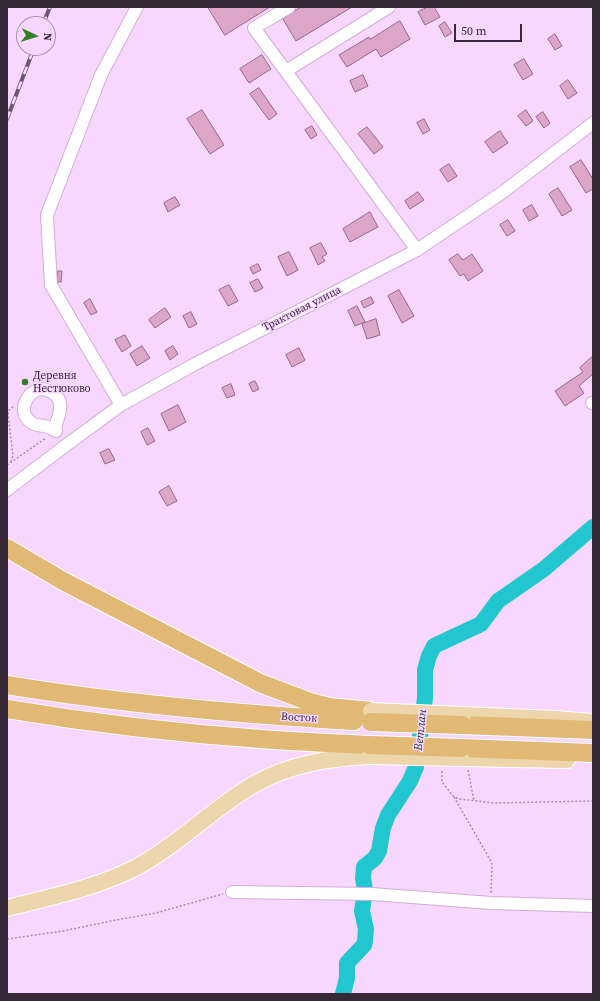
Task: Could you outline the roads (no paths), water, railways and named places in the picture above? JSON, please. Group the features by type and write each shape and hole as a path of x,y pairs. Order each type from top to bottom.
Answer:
{"highway":[{"path":"7,548 63,581 260,683 293,696 371,717"},
{"name":"Восток","path":"7,685 88,698 264,716 462,720 593,730"},
{"path":"7,709 182,732 463,758 593,753"}],"main road":[{"path":"462,720 555,719 593,722"},
{"path":"7,908 88,888 125,873 166,848 240,793 269,777 302,764 344,757 370,750"},
{"path":"463,758 593,760"}],"street":[{"path":"121,405 51,285 47,215 101,75 137,7"},
{"path":"289,7 254,28 417,250"},
{"path":"286,71 389,7"},
{"name":"Трактовая улица","path":"7,490 121,405 195,364 417,250 503,192 593,123"},
{"path":"56,431 45,426 38,426 28,419 24,407 29,395 34,391 45,389 55,394 60,405 55,426 56,431 65,446"},
{"path":"232,892 372,894 491,903 593,906"}],"waterway":[{"name":"Ветлан","path":"343,994 347,978 347,963 364,945 365,941 366,929 362,911 365,890 363,878 364,867 375,858 379,851 383,828 388,815 410,781 416,767 425,698 425,670 434,646 481,624 498,601 544,569 593,527"}],"railway":[{"path":"46,16 50,7"},
{"path":"7,119 31,56"}],"place":[{"name":"Деревня Нестюково","path":"25,382"}]}
